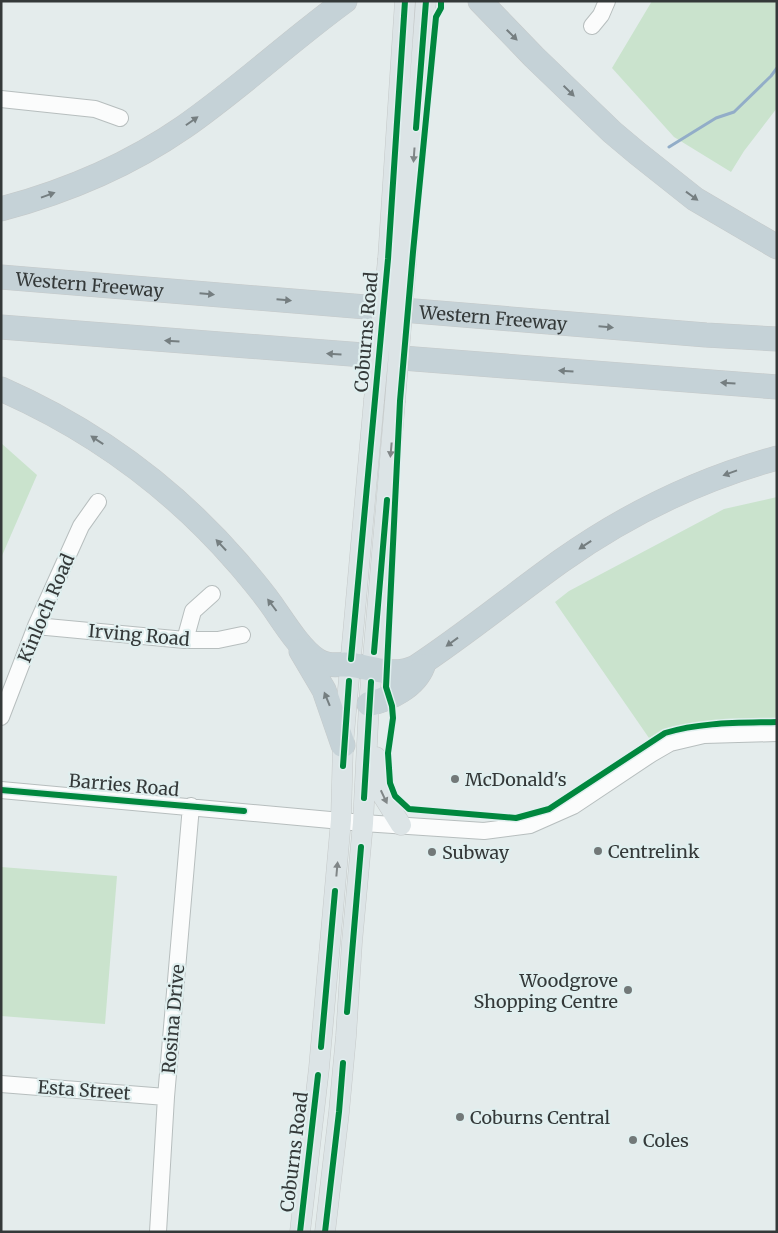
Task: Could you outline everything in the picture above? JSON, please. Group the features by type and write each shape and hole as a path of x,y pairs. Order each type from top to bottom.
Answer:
{"highway":[{"path":"1,210 72,186 124,162 166,138 205,112 262,69 328,9 345,1"},
{"path":"468,1 485,7 585,106 637,153 695,199 777,248"},
{"name":"Western Freeway","path":"1,277 777,339"},
{"path":"1,328 777,387"},
{"path":"1,389 52,413 94,438 129,462 190,512 238,563 289,630 324,690 343,745"},
{"path":"289,630 317,660 332,666 362,667 383,672 402,672 425,662 561,561 620,523 691,488 777,458"},
{"path":"369,704 380,701 406,687 419,676 425,662"}],"main road":[{"name":"Coburns Road","path":"300,1232 322,1036 341,820 343,745 362,667 395,402 397,261 405,1"},
{"name":"Coburns Road","path":"325,1232 339,1112 363,823 369,704 362,667 374,400 397,261 426,1"},
{"path":"367,735 376,752 379,785 383,796 401,825"},
{"path":"322,1036 345,1041"}],"street":[{"path":"592,26 600,15 606,1"},
{"path":"1,99 95,109 120,118"},
{"name":"Kinloch Road","path":"1,717 36,626 82,526 98,502"},
{"path":"185,640 194,611 212,594"},
{"name":"Irving Road","path":"36,626 185,640 218,640 242,635"},
{"name":"Barries Road","path":"1,790 363,823 484,831 530,825 572,806 670,743 704,735 777,733"},
{"name":"Rosina Drive","path":"158,1232 166,1097 191,806"},
{"name":"Esta Street","path":"1,1084 166,1097"}],"green space":[{"path":"652,1 777,1 777,108 744,151 731,172 674,137 612,68"},
{"path":"1,443 37,475 1,558"},
{"path":"777,497 777,721 694,724 677,727 649,738 555,602 569,591 724,509"},
{"path":"1,867 117,876 105,1024 1,1016"}],"waterway":[{"path":"669,147 716,118 734,112 777,68"}],"cycle path":[{"path":"351,659 388,259 405,1"},
{"path":"416,128 426,1"},
{"path":"441,1 441,8 436,17 400,401 386,687 392,706 393,718 388,753 390,783 395,796 409,809 516,818 549,809 665,733 706,725 777,722"},
{"path":"374,652 387,500"},
{"path":"343,766 349,681"},
{"path":"364,798 371,682"},
{"path":"1,790 244,811"},
{"path":"347,1012 361,847"},
{"path":"321,1047 335,891"},
{"path":"325,1232 343,1063"},
{"path":"300,1232 318,1075"}],"place":[{"name":"McDonald's","path":"455,779"},
{"name":"Centrelink","path":"598,851"},
{"name":"Subway","path":"432,852"},
{"name":"Woodgrove Shopping Centre","path":"628,990"},
{"name":"Coburns Central","path":"460,1117"},
{"name":"Coles","path":"633,1140"}]}
